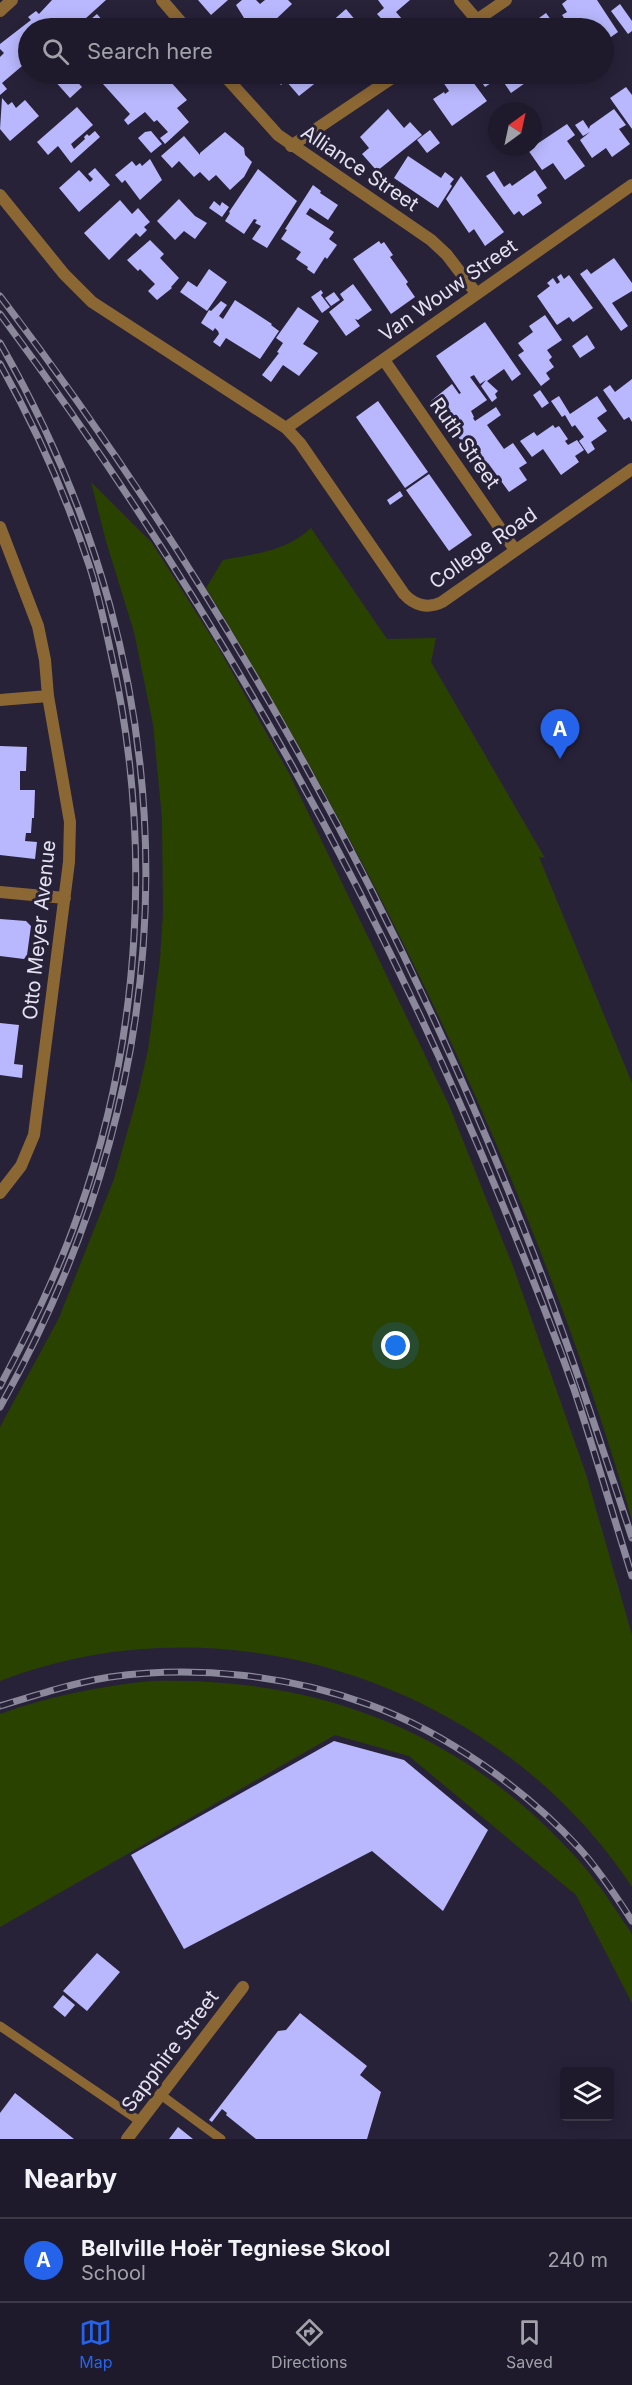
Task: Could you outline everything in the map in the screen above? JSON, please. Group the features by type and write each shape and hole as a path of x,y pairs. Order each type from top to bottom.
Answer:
{"street":[{"path":"0,11 12,0"},
{"path":"162,0 177,18"},
{"path":"460,0 475,18"},
{"path":"480,18 506,0"},
{"name":"Alliance Street","path":"232,84 264,122 291,146 431,240 451,260 476,293"},
{"path":"291,146 383,84"},
{"name":"Van Wouw Street","path":"286,428 632,185"},
{"path":"0,195 64,274 92,302 286,428"},
{"name":"Ruth Street","path":"384,360 515,549"},
{"name":"College Road","path":"286,428 300,443 404,594 414,603 427,606 442,602 632,469"},
{"name":"Otto Meyer Avenue","path":"0,527 38,626 70,822 65,898 34,1135 21,1166 0,1193"},
{"path":"0,700 48,696"},
{"path":"0,892 65,898"},
{"name":"Sapphire Street","path":"127,2139 243,1987"}],"lane":[{"path":"0,2026 141,2122"},
{"path":"161,2096 220,2139"}],"green space":[{"path":"91,482 152,543 218,647 290,775 449,1105 514,1269 586,1474 632,1635 632,1887 576,1816 509,1757 433,1709 351,1675 265,1654 176,1648 87,1656 0,1681 0,1427 59,1318 114,1179 148,1050 160,960 163,913 162,818 153,724 134,632 106,541"},
{"path":"311,528 387,639 436,638 431,662 545,858 539,857 632,1083 632,1520 593,1397 550,1276 502,1157 450,1040 394,924 334,810 206,588 223,560 281,547 302,536"},
{"path":"152,1681 212,1682 271,1689 327,1701 380,1719 432,1743 481,1773 527,1809 570,1851 584,1866 630,1930 632,1935 632,2003 576,1895 409,1756 335,1735 0,1927 0,1714 75,1693"}],"building":[{"path":"52,0 106,0 86,18 28,17 36,11 39,14"},
{"path":"198,0 228,0 211,15"},
{"path":"242,0 256,0 260,4 265,0 288,0 292,4 277,18 244,18 236,5"},
{"path":"378,0 410,0 396,12 401,18 381,18 377,14 384,8"},
{"path":"567,0 597,0 609,18 564,18 562,15 567,12 562,4"},
{"path":"620,4 632,21 632,31 628,34 611,11"},
{"path":"346,9 354,18 336,18"},
{"path":"546,13 550,18 539,18"},
{"path":"18,30 18,69 2,83 7,89 0,95 0,57 4,53 0,49 0,44"},
{"path":"57,84 79,84 82,87 70,98"},
{"path":"103,84 173,84 187,100 177,108 189,122 165,144 160,138 168,132 157,120 154,122 145,112 128,125 124,120 130,114"},
{"path":"289,84 314,84 299,96"},
{"path":"444,84 474,84 487,101 452,126 433,99 449,91"},
{"path":"505,84 524,84 511,93"},
{"path":"626,87 632,95 632,129 610,98"},
{"path":"2,98 8,105 12,102 16,108 25,100 39,116 10,141 0,129"},
{"path":"77,107 93,125 71,144 74,149 87,134 89,136 95,131 100,137 71,163 58,146 48,155 37,142"},
{"path":"388,109 404,128 410,122 422,135 377,171 362,154 369,148 360,137"},
{"path":"614,109 626,125 619,129 630,144 612,157 606,148 592,158 580,140 590,132 583,136 575,125 583,120 589,129"},
{"path":"567,124 575,135 567,141 585,166 565,180 553,163 542,170 532,156 542,156 542,141"},
{"path":"430,130 440,143 427,153 417,140"},
{"path":"151,131 162,144 151,153 138,138 145,132"},
{"path":"225,132 244,148 245,155 252,162 244,177 230,190 216,175 209,181 200,172 194,177 179,161 172,168 161,156 184,136 200,155"},
{"path":"408,156 441,178 445,172 454,179 438,208 394,178"},
{"path":"150,159 162,180 140,200 125,180 122,183 115,175 132,161 136,166 140,163 142,166"},
{"path":"95,168 110,185 79,212 59,188 79,170 90,182 93,179 88,174"},
{"path":"258,169 297,201 267,248 252,239 261,226 255,223 257,220 254,219 244,234 225,221"},
{"path":"535,170 547,188 537,195 542,203 523,216 519,211 514,215 486,176 494,171 504,187 510,183 512,186"},
{"path":"461,176 504,232 485,246 474,229 469,233 446,199"},
{"path":"313,185 321,191 320,193 338,205 328,220 310,208 306,214 334,232 329,239 337,245 327,259 325,257 314,274 296,259 301,252 281,239"},
{"path":"179,199 195,216 207,223 195,239 184,231 175,240 157,221"},
{"path":"120,200 132,214 138,208 150,222 144,227 147,230 140,237 136,233 109,260 84,233"},
{"path":"214,201 220,206 222,202 229,207 222,217 209,208"},
{"path":"150,240 164,254 160,258 179,278 172,288 157,300 148,291 155,284 127,260"},
{"path":"379,241 381,244 384,242 393,255 390,257 408,282 406,284 415,297 391,314 353,259"},
{"path":"614,258 632,283 632,291 612,303 628,326 621,331 580,274 587,269 591,274"},
{"path":"209,269 227,282 207,311 180,292 188,281 197,287"},
{"path":"561,274 564,279 569,275 593,308 573,322 569,317 557,325 537,296 550,286 547,283 553,278 557,284 560,282 557,277"},
{"path":"353,284 372,310 358,320 355,319 360,326 346,336 329,312 344,300 340,294"},
{"path":"321,290 323,293 321,295 330,307 322,313 311,297"},
{"path":"334,292 340,300 331,306 325,298"},
{"path":"235,300 279,331 260,359 226,338 220,347 213,342 219,334 218,331 215,328 213,331 201,323 209,310 211,311 221,301 227,305 219,316 223,319"},
{"path":"298,307 319,321 303,344 318,353 299,376 283,365 271,382 262,375 279,353 277,352 283,343 276,338"},
{"path":"545,315 562,340 547,350 552,357 549,360 554,367 546,373 550,379 541,386 518,355 524,351 518,343 533,332 529,326"},
{"path":"485,322 521,374 512,381 504,369 487,381 498,391 495,394 497,398 492,402 481,386 486,380 480,384 474,375 470,377 487,400 471,411 473,418 475,421 496,407 501,415 487,425 504,449 513,443 527,463 519,468 527,480 509,492 488,463 479,469 472,458 481,452 471,436 462,442 453,430 460,426 445,404 437,409 431,401 452,384 459,394 461,393 436,356"},
{"path":"587,335 595,348 580,358 572,346"},
{"path":"632,379 632,422 629,417 624,420 603,390 610,385 615,392"},
{"path":"540,390 549,403 542,408 533,395"},
{"path":"559,396 570,414 597,396 607,411 597,418 607,431 591,442 595,449 588,454 579,441 584,437 575,425 572,427 565,415 562,417 551,401"},
{"path":"378,401 428,472 405,488 356,417"},
{"path":"553,425 555,428 559,426 568,439 565,441 568,445 577,440 584,450 575,456 579,462 561,475 543,449 532,457 520,441 534,432 537,436"},
{"path":"429,474 472,535 449,551 406,490"},
{"path":"400,491 403,496 390,505 387,500"},
{"path":"0,746 27,747 26,771 20,771 20,790 35,790 34,818 32,818 31,833 26,833 25,841 37,842 35,859 0,855"},
{"path":"0,919 26,921 31,926 27,955 24,959 0,956"},
{"path":"0,1023 19,1025 14,1064 23,1065 22,1078 0,1075"},
{"path":"334,1741 404,1760 488,1830 443,1911 372,1851 184,1949 131,1855"},
{"path":"97,1953 120,1972 87,2011 63,1991"},
{"path":"63,1995 75,2005 65,2017 53,2007"},
{"path":"300,2013 367,2066 360,2075 381,2092 367,2139 256,2139 226,2115 227,2113 222,2109 212,2122 209,2120 278,2031 286,2030"},
{"path":"15,2093 74,2139 0,2139 0,2113"},
{"path":"178,2127 193,2139 169,2139"}],"railway":[{"path":"0,296 79,404 155,516 227,630 295,746 359,865 474,1108 525,1232 594,1423 632,1538"},
{"path":"0,314 144,520 211,626 335,845 392,957 495,1186 547,1314 575,1392 632,1576"},
{"path":"0,343 64,473 110,605 137,740 146,875 136,1010 109,1145 63,1277 0,1407"},
{"path":"0,364 26,413 60,488 89,565 101,607 124,719 132,791 136,862 134,934 128,1006 116,1077 100,1147 78,1215 52,1281 0,1386"},
{"path":"0,1706 110,1677 175,1672 242,1675 275,1680 307,1686 370,1705 427,1730 509,1784 558,1826 586,1856 632,1921"}],"place":[{"name":"Bellville Hoër Tegniese Skool","path":"560,759"}]}
